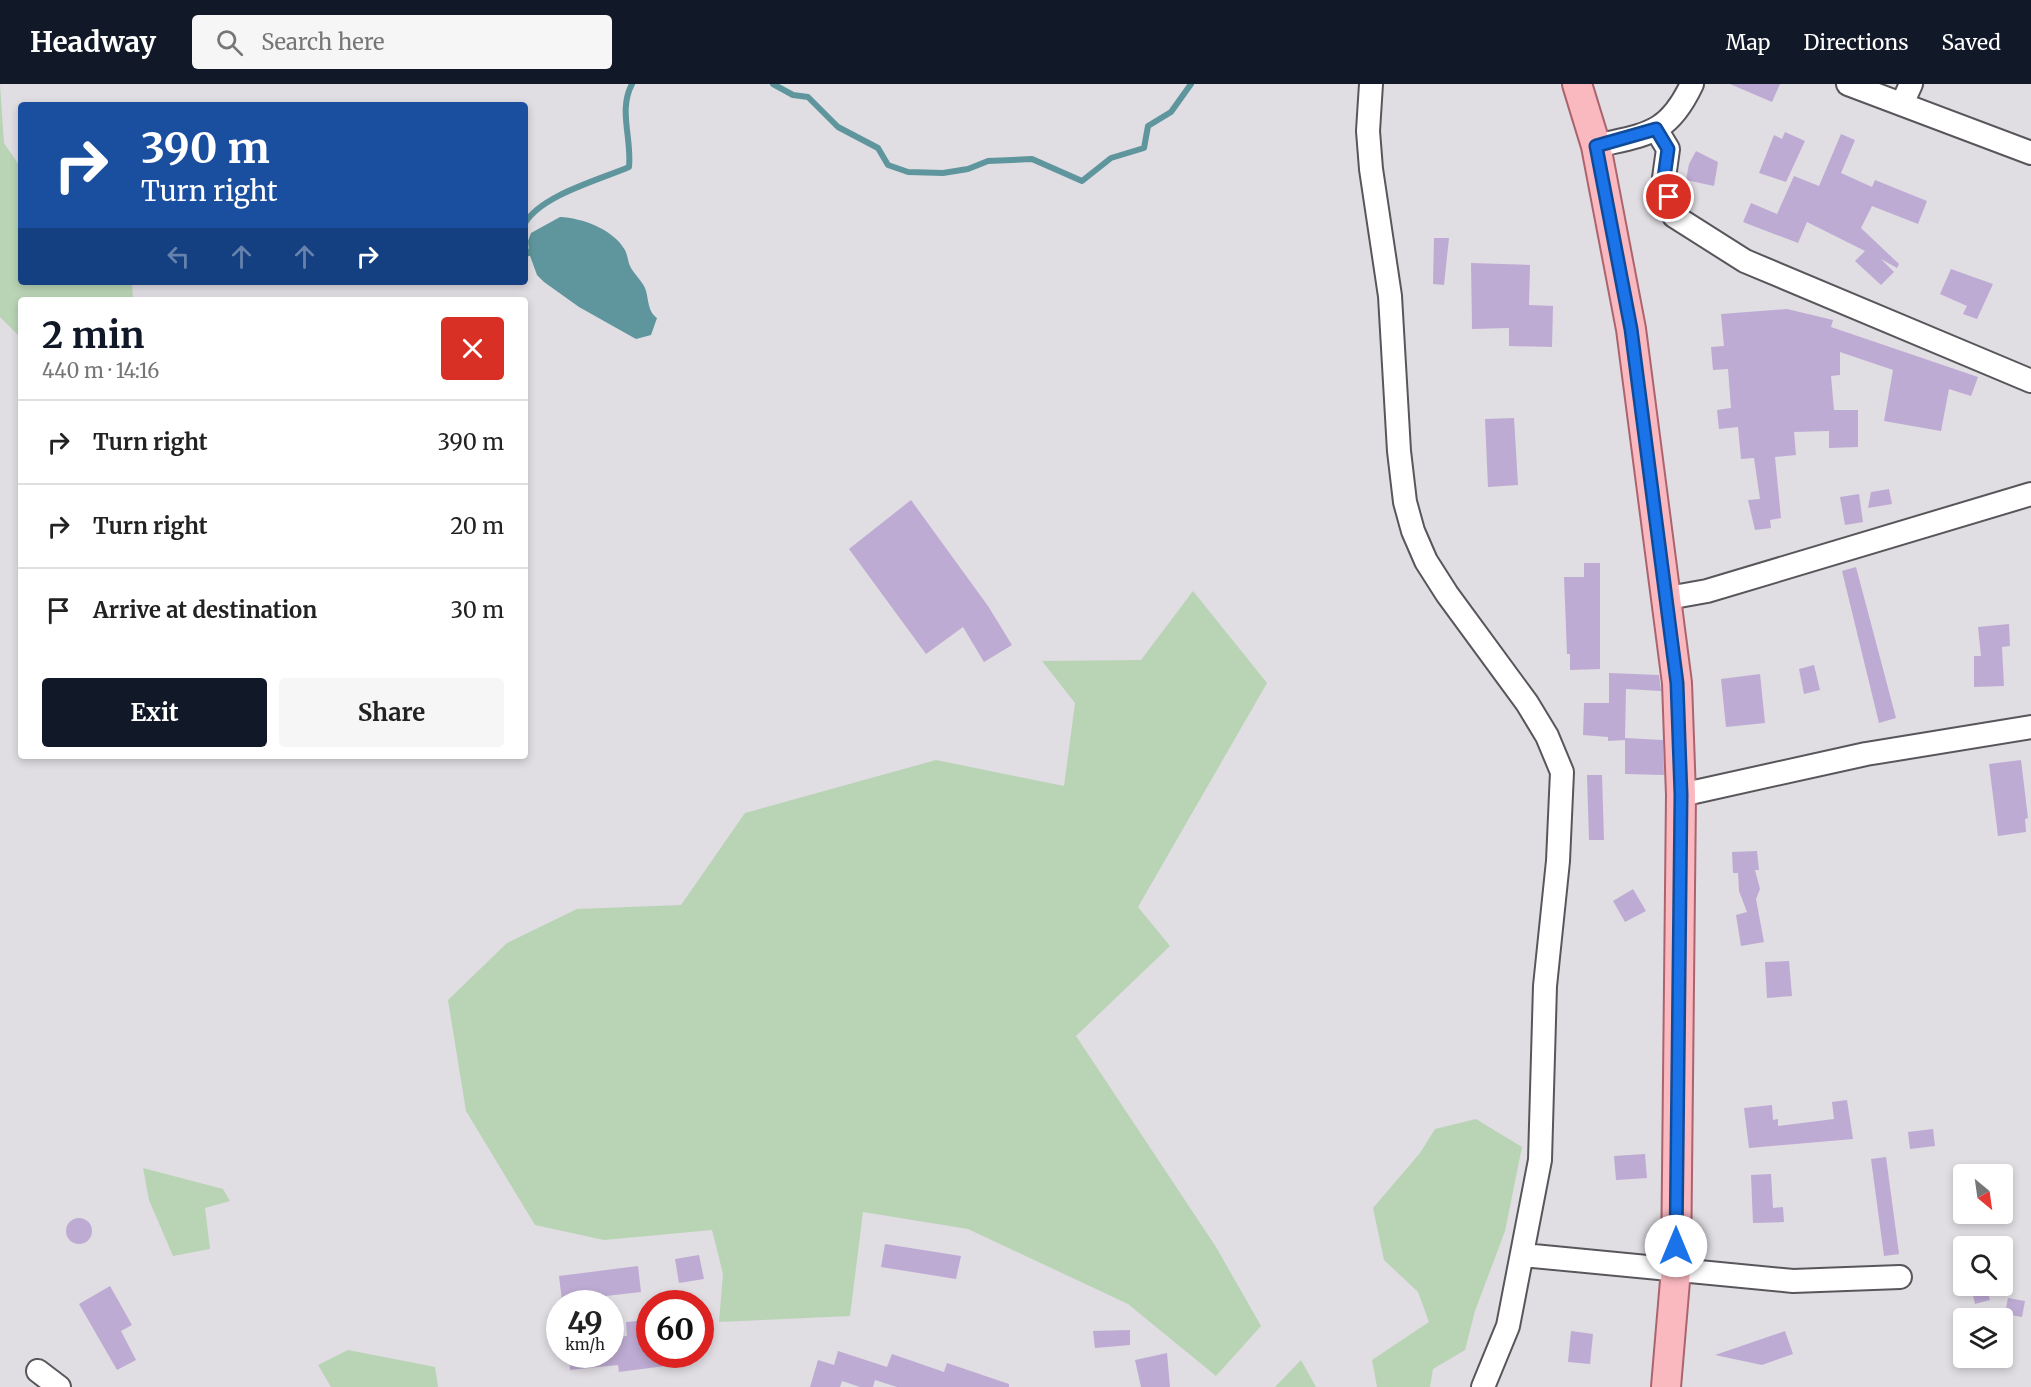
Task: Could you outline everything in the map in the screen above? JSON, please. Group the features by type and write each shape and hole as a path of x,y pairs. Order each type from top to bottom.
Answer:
{"main road":[{"path":"1577,84 1596,146 1631,329 1668,598 1677,683 1681,795 1676,1269 1666,1387"}],"street":[{"path":"1371,84 1368,131 1371,169 1390,296 1405,502 1413,531 1426,561 1447,594 1527,703 1546,736 1562,772 1558,861 1545,986 1540,1160 1508,1326 1483,1387"},
{"path":"1596,146 1656,129 1674,116 1692,84"},
{"path":"1848,84 1906,94 2031,153"},
{"path":"1656,129 1668,149 1664,178 1674,216 1745,261 2031,381"},
{"path":"1668,598 1707,591 2031,494"},
{"path":"1681,795 1866,754 2031,727"},
{"path":"1523,1255 1793,1281 1900,1277"},
{"path":"38,1371 59,1387"}],"green space":[{"path":"0,84 4,143 18,164 18,285 132,285 133,297 18,297 18,335 0,317"},
{"path":"1193,591 1267,683 1138,907 1170,946 1076,1036 1216,1247 1261,1326 1216,1376 1128,1304 968,1229 863,1212 850,1316 719,1322 723,1274 712,1230 604,1240 535,1225 466,1111 448,1000 507,943 577,909 681,905 745,813 936,760 1064,786 1075,703 1042,661 1141,660"},
{"path":"1476,1119 1522,1147 1505,1231 1475,1311 1465,1350 1433,1369 1430,1387 1377,1387 1372,1360 1429,1322 1418,1292 1384,1260 1373,1208 1420,1153 1435,1129"},
{"path":"143,1168 223,1189 230,1201 205,1208 210,1249 173,1256 149,1200"},
{"path":"348,1350 435,1367 438,1387 331,1387 318,1365"},
{"path":"1301,1360 1316,1387 1275,1387"}],"water":[{"path":"560,217 587,222 613,236 620,243 631,268 645,288 650,308 657,318 651,335 636,339 579,307 537,275 529,253 528,241 531,233"}],"building":[{"path":"1730,84 1780,84 1772,102"},
{"path":"1785,132 1805,141 1786,182 1759,173 1774,135 1782,139"},
{"path":"1841,134 1855,140 1841,173 1872,187 1875,180 1927,201 1918,224 1872,206 1861,228 1899,264 1897,268 1881,259 1894,272 1881,285 1855,261 1865,251 1807,222 1798,243 1743,222 1751,203 1777,214 1794,176 1819,186"},
{"path":"1696,151 1718,162 1714,186 1686,180 1689,164"},
{"path":"1434,238 1449,238 1444,285 1433,284"},
{"path":"1471,263 1530,265 1529,305 1553,306 1552,347 1509,346 1509,328 1472,329"},
{"path":"1951,269 1993,284 1977,319 1963,314 1967,306 1940,294"},
{"path":"1787,309 1833,320 1831,327 1978,377 1971,396 1949,389 1941,431 1884,421 1893,370 1840,352 1840,375 1831,376 1834,410 1858,410 1858,447 1829,448 1829,431 1794,432 1796,455 1775,457 1781,518 1770,520 1771,528 1755,530 1748,500 1760,499 1754,458 1741,459 1738,427 1719,429 1717,410 1731,408 1728,369 1713,370 1711,347 1724,346 1721,314"},
{"path":"1514,418 1518,485 1488,487 1485,419"},
{"path":"1889,489 1892,504 1868,508 1871,492"},
{"path":"1859,494 1863,522 1845,525 1840,497"},
{"path":"911,500 988,606 1012,645 984,662 963,627 926,654 849,549"},
{"path":"1584,563 1600,563 1600,669 1570,670 1570,654 1567,654 1564,577 1584,577"},
{"path":"1856,567 1896,718 1879,723 1842,571"},
{"path":"2009,624 2010,646 2002,647 2004,686 1974,687 1974,656 1981,656 1978,627"},
{"path":"1814,665 1820,690 1804,694 1799,669"},
{"path":"1609,673 1659,675 1661,691 1626,689 1625,738 1663,740 1664,775 1625,774 1625,740 1608,741 1608,737 1583,735 1584,703 1609,703"},
{"path":"1760,674 1765,723 1726,727 1721,679"},
{"path":"2021,760 2028,818 2025,819 2026,832 1998,836 1989,764"},
{"path":"1587,775 1602,775 1604,840 1589,840"},
{"path":"1757,851 1759,870 1755,870 1760,889 1756,899 1764,942 1741,946 1736,915 1747,912 1739,891 1738,873 1733,873 1732,852"},
{"path":"1633,889 1646,911 1625,922 1613,901"},
{"path":"1789,961 1792,996 1767,998 1765,962"},
{"path":"1847,1100 1853,1139 1749,1148 1744,1108 1772,1105 1773,1120 1778,1119 1778,1126 1834,1119 1832,1102"},
{"path":"1933,1129 1935,1146 1910,1149 1908,1132"},
{"path":"1645,1154 1647,1178 1616,1180 1614,1156"},
{"path":"1886,1157 1899,1254 1884,1256 1871,1159"},
{"path":"1771,1174 1773,1208 1783,1207 1784,1222 1753,1223 1751,1175"},
{"path":"79,1218 88,1222 92,1231 88,1240 79,1244 70,1240 66,1231 70,1222"},
{"path":"885,1244 961,1256 956,1279 881,1267"},
{"path":"699,1255 704,1279 679,1283 675,1259"},
{"path":"638,1266 641,1290 624,1294 624,1290 561,1290 559,1276"},
{"path":"110,1286 132,1325 121,1331 136,1360 117,1370 79,1304"},
{"path":"1973,1296 1989,1296 1990,1300 1975,1304"},
{"path":"2008,1298 2025,1301 2022,1317 2013,1315 2013,1308 2006,1308"},
{"path":"636,1321 636,1368 650,1368 619,1372 618,1368 624,1368 626,1322"},
{"path":"1130,1330 1130,1345 1095,1348 1093,1331"},
{"path":"1571,1331 1593,1334 1590,1364 1568,1362"},
{"path":"1785,1331 1793,1354 1762,1365 1715,1355"},
{"path":"838,1351 887,1367 892,1354 944,1372 947,1363 1009,1384 1009,1387 897,1387 875,1380 873,1387 860,1387 842,1381 840,1387 810,1387 818,1360 834,1365"},
{"path":"1167,1353 1170,1387 1141,1387 1135,1360"}],"waterway":[{"path":"528,219 544,204 557,196 629,167 626,104 632,84"},
{"path":"773,84 793,95 808,97 838,127 878,148 888,165 908,172 943,173 968,169 988,161 1032,159 1082,181 1111,158 1144,148 1148,126 1171,112 1191,84"}],"route":[{"path":"1669,197 1664,178 1668,149 1656,129 1643,135 1596,146 1631,329 1668,598 1677,683 1681,795 1676,1246"}]}
